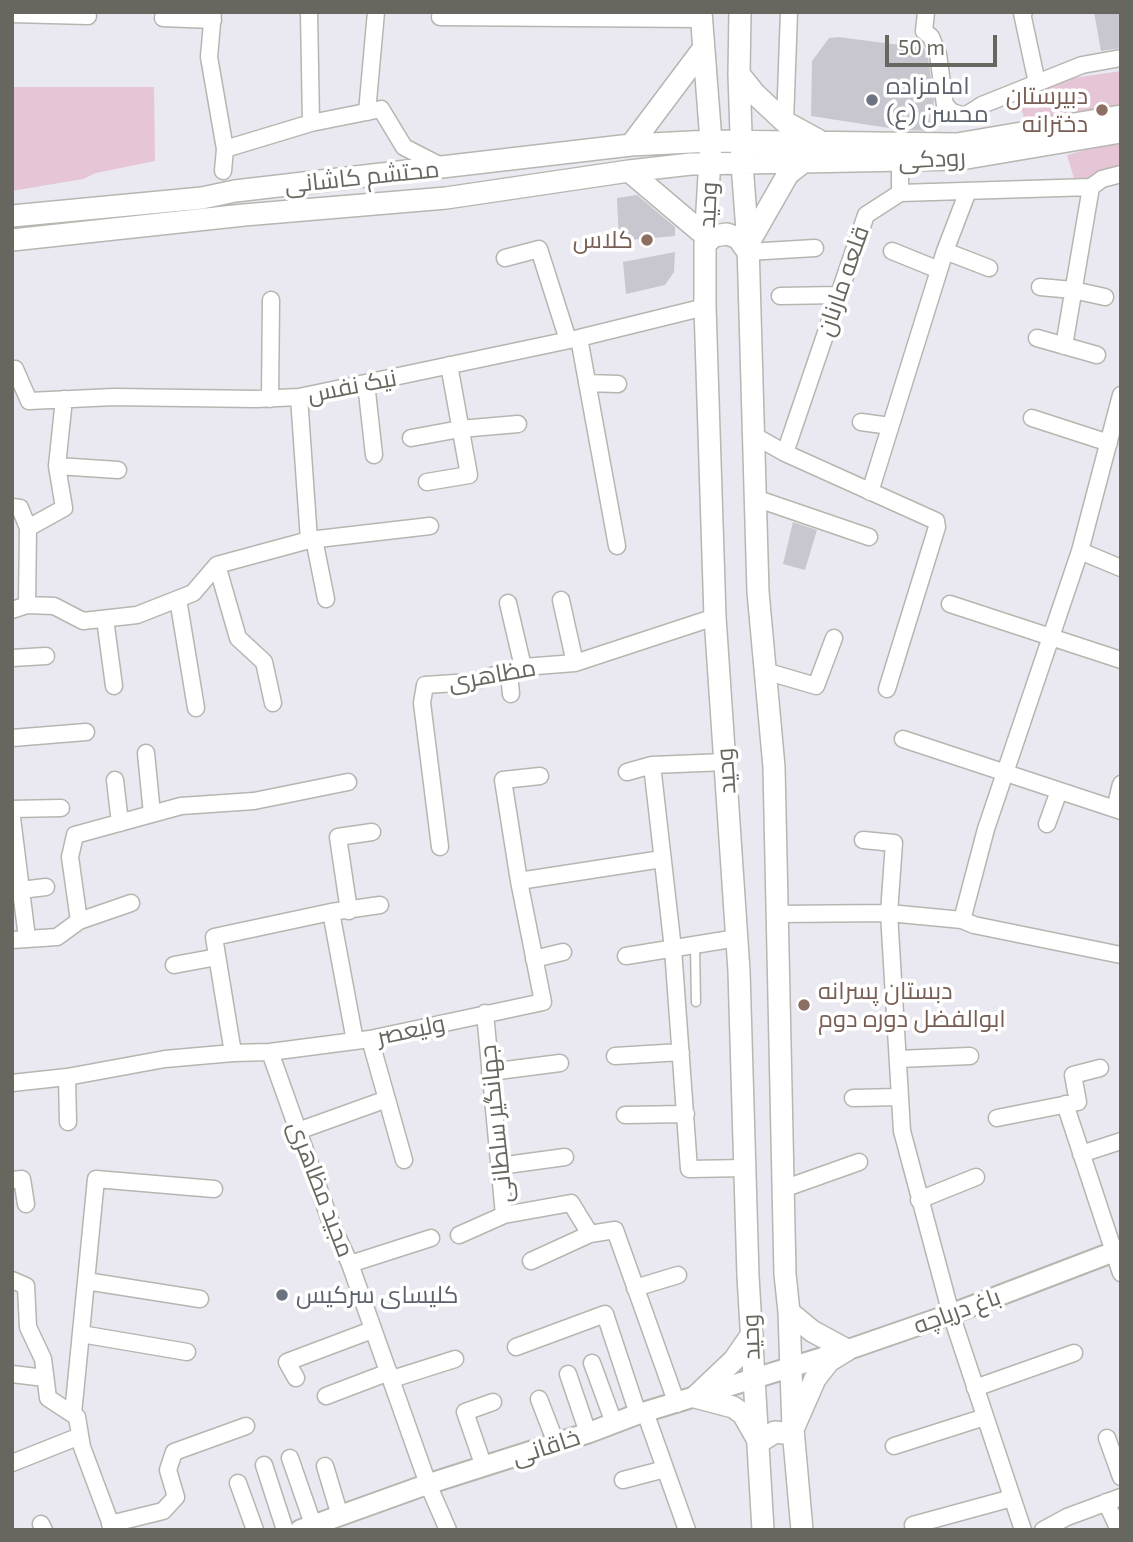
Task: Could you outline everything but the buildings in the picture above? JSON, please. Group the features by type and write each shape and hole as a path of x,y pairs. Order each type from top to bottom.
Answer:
{"main road":[{"path":"631,145 702,29 722,35 740,20"},
{"name":"وحید","path":"740,20 739,74 748,248 758,592 774,767 785,1274 793,1432 802,1530"},
{"name":"وحید","path":"702,29 711,141 705,307 715,617 737,938 748,1276 753,1379 760,1442 760,1526"},
{"path":"739,74 755,94 785,122 823,143"},
{"name":"رودکی","path":"711,141 957,144 1121,116"},
{"name":"رودکی","path":"710,164 961,159 1121,132"},
{"name":"محتشم کاشانی","path":"12,216 202,198 235,191 631,145 711,141"},
{"path":"629,171 706,241 714,236 727,234 738,238 748,248 788,174 802,163"},
{"name":"محتشم کاشانی","path":"12,240 446,198 629,171 710,164"},
{"path":"396,202 407,197 409,186 403,176 397,174"},
{"path":"748,1276 760,1280 785,1274"},
{"path":"789,1312 812,1331 847,1350"},
{"path":"686,1401 734,1360 752,1334"},
{"path":"686,1401 733,1407 743,1414 760,1442 775,1432 793,1432 815,1379 829,1361 847,1350"}],"street":[{"path":"309,12 311,123"},
{"path":"367,112 376,12"},
{"path":"785,122 789,12"},
{"path":"926,12 924,31 931,37 938,54 945,105 952,112 965,116 982,105 1082,65 1121,58"},
{"path":"1024,12 1022,13 1037,83"},
{"path":"12,14 88,16"},
{"path":"163,18 213,16 209,57 225,149 223,171 202,198"},
{"path":"440,17 702,29"},
{"path":"225,149 311,123 381,109 404,147 445,168"},
{"path":"900,162 900,193 1091,187 1102,179 1121,174"},
{"path":"223,171 235,191"},
{"path":"1064,346 1091,187"},
{"path":"870,492 945,251 968,191"},
{"name":"قلعه مارنان","path":"785,453 866,215 900,193"},
{"path":"748,248 815,248"},
{"path":"505,258 539,249 587,383 617,546"},
{"path":"892,251 939,270"},
{"path":"945,251 989,268"},
{"path":"1040,287 1105,297"},
{"path":"780,296 838,295"},
{"path":"270,399 271,300"},
{"name":"نیک نفس","path":"12,369 16,369 29,401 114,397 299,397 573,339 705,307"},
{"path":"1037,338 1097,355"},
{"path":"427,482 469,475 449,365"},
{"path":"366,383 374,455"},
{"path":"587,383 618,384"},
{"path":"962,920 986,829 1080,551 1121,395"},
{"path":"299,397 311,540 326,599"},
{"path":"28,528 64,509 57,466 64,399"},
{"path":"1032,418 1110,443"},
{"path":"861,422 890,426"},
{"path":"411,438 460,429 518,425"},
{"path":"753,435 785,453 936,521 937,527 887,690"},
{"path":"57,466 118,470"},
{"path":"755,498 869,537"},
{"path":"12,507 20,508 28,528 20,608 54,606 83,621 137,615 193,593 217,565 311,540 430,526"},
{"path":"1080,551 1121,568"},
{"path":"217,565 238,638 264,662 273,704"},
{"path":"178,599 196,708"},
{"path":"561,600 575,663"},
{"path":"508,603 516,670 512,694"},
{"path":"950,604 1121,660"},
{"name":"مظاهری","path":"440,847 422,703 425,685 471,682 516,670 575,663 715,617"},
{"path":"105,619 114,686"},
{"path":"765,671 816,686 834,638"},
{"path":"12,659 46,656"},
{"path":"12,738 86,732"},
{"path":"903,739 1118,810 1121,784"},
{"path":"146,753 152,814"},
{"path":"627,772 652,765 726,762"},
{"path":"652,765 673,949 689,1169 746,1168"},
{"name":"ولیعصر","path":"12,1083 67,1077 165,1059 233,1052 270,1052 363,1040 543,1002 519,881 503,780 540,776"},
{"path":"115,780 120,823"},
{"path":"79,922 70,857 75,835 181,806 254,801 348,782"},
{"path":"1047,824 1059,791"},
{"path":"12,809 61,808"},
{"path":"12,818 21,891 19,939 57,937 79,922 131,903"},
{"path":"349,911 338,837 372,832"},
{"path":"863,840 894,843 889,913 902,1131 951,1314 1023,1530"},
{"path":"519,881 662,859"},
{"path":"21,891 46,887"},
{"path":"233,1052 214,937 331,912 380,905"},
{"path":"331,912 363,1040 387,1099 404,1160"},
{"path":"777,914 889,913 962,920 974,925 1121,955"},
{"path":"626,956 737,938"},
{"path":"534,959 563,952"},
{"path":"174,965 217,957"},
{"name":"جهانگیر سلطانی","path":"485,1013 504,1215 571,1203 590,1234"},
{"name":"مجید مظاهری","path":"270,1052 331,1223 351,1264 428,1484 448,1530"},
{"path":"615,1056 681,1052"},
{"path":"898,1059 970,1056"},
{"path":"490,1072 560,1063"},
{"path":"997,1118 1078,1102 1073,1075 1100,1068"},
{"path":"67,1077 68,1122"},
{"path":"853,1098 900,1097"},
{"path":"298,1131 387,1099"},
{"path":"1065,1104 1117,1251 1121,1273"},
{"path":"625,1115 686,1114"},
{"path":"1081,1154 1121,1141"},
{"path":"499,1166 565,1157"},
{"path":"783,1189 859,1162"},
{"path":"919,1200 976,1177"},
{"path":"12,1180 22,1179 26,1204"},
{"path":"73,1414 96,1179 214,1189"},
{"path":"459,1235 504,1215"},
{"path":"531,1261 590,1234 615,1230 635,1288 686,1401"},
{"path":"351,1264 431,1238"},
{"name":"باغ دریاچه","path":"753,1379 951,1314 1117,1251"},
{"path":"635,1288 678,1275"},
{"path":"12,1280 26,1286 28,1327 43,1359 48,1398 77,1417 82,1447 112,1527 163,1511 176,1497 168,1470 174,1452 246,1426"},
{"path":"86,1281 200,1299"},
{"path":"516,1347 605,1314 687,1530"},
{"path":"296,1378 287,1362 372,1330"},
{"path":"81,1334 187,1352"},
{"path":"975,1388 1074,1353"},
{"path":"326,1396 455,1359"},
{"path":"592,1363 614,1423"},
{"path":"12,1374 45,1378"},
{"path":"568,1374 588,1433"},
{"name":"خاقانی","path":"309,1528 428,1484 753,1379"},
{"path":"539,1399 556,1443"},
{"path":"484,1467 465,1412 493,1402"},
{"path":"894,1446 985,1417"},
{"path":"12,1463 80,1436"},
{"path":"1107,1438 1121,1477"},
{"path":"290,1458 309,1528"},
{"path":"264,1465 285,1530"},
{"path":"325,1466 340,1516"},
{"path":"623,1479 665,1469"},
{"path":"238,1483 255,1530"},
{"path":"913,1525 1012,1498"},
{"path":"1043,1530 1067,1517 1114,1500 1119,1530"}],"lane":[{"path":"695,945 696,1002"}],"shaded area":[{"path":"1121,71 1121,110 1027,127 1020,105 1053,81"},
{"path":"12,87 154,87 155,161 96,173 83,179 12,191"},
{"path":"1115,142 1121,147 1121,166 1075,182 1067,155"}],"place":[{"name":"امامزاده محسن (ع)","path":"872,100"},
{"name":"دبیرستان دخترانه","path":"1102,110"},
{"name":"کلاس","path":"647,240"},
{"name":"دبستان پسرانه ابوالفضل دوره دوم","path":"804,1005"},
{"name":"کلیسای سرکیس","path":"282,1295"}]}
